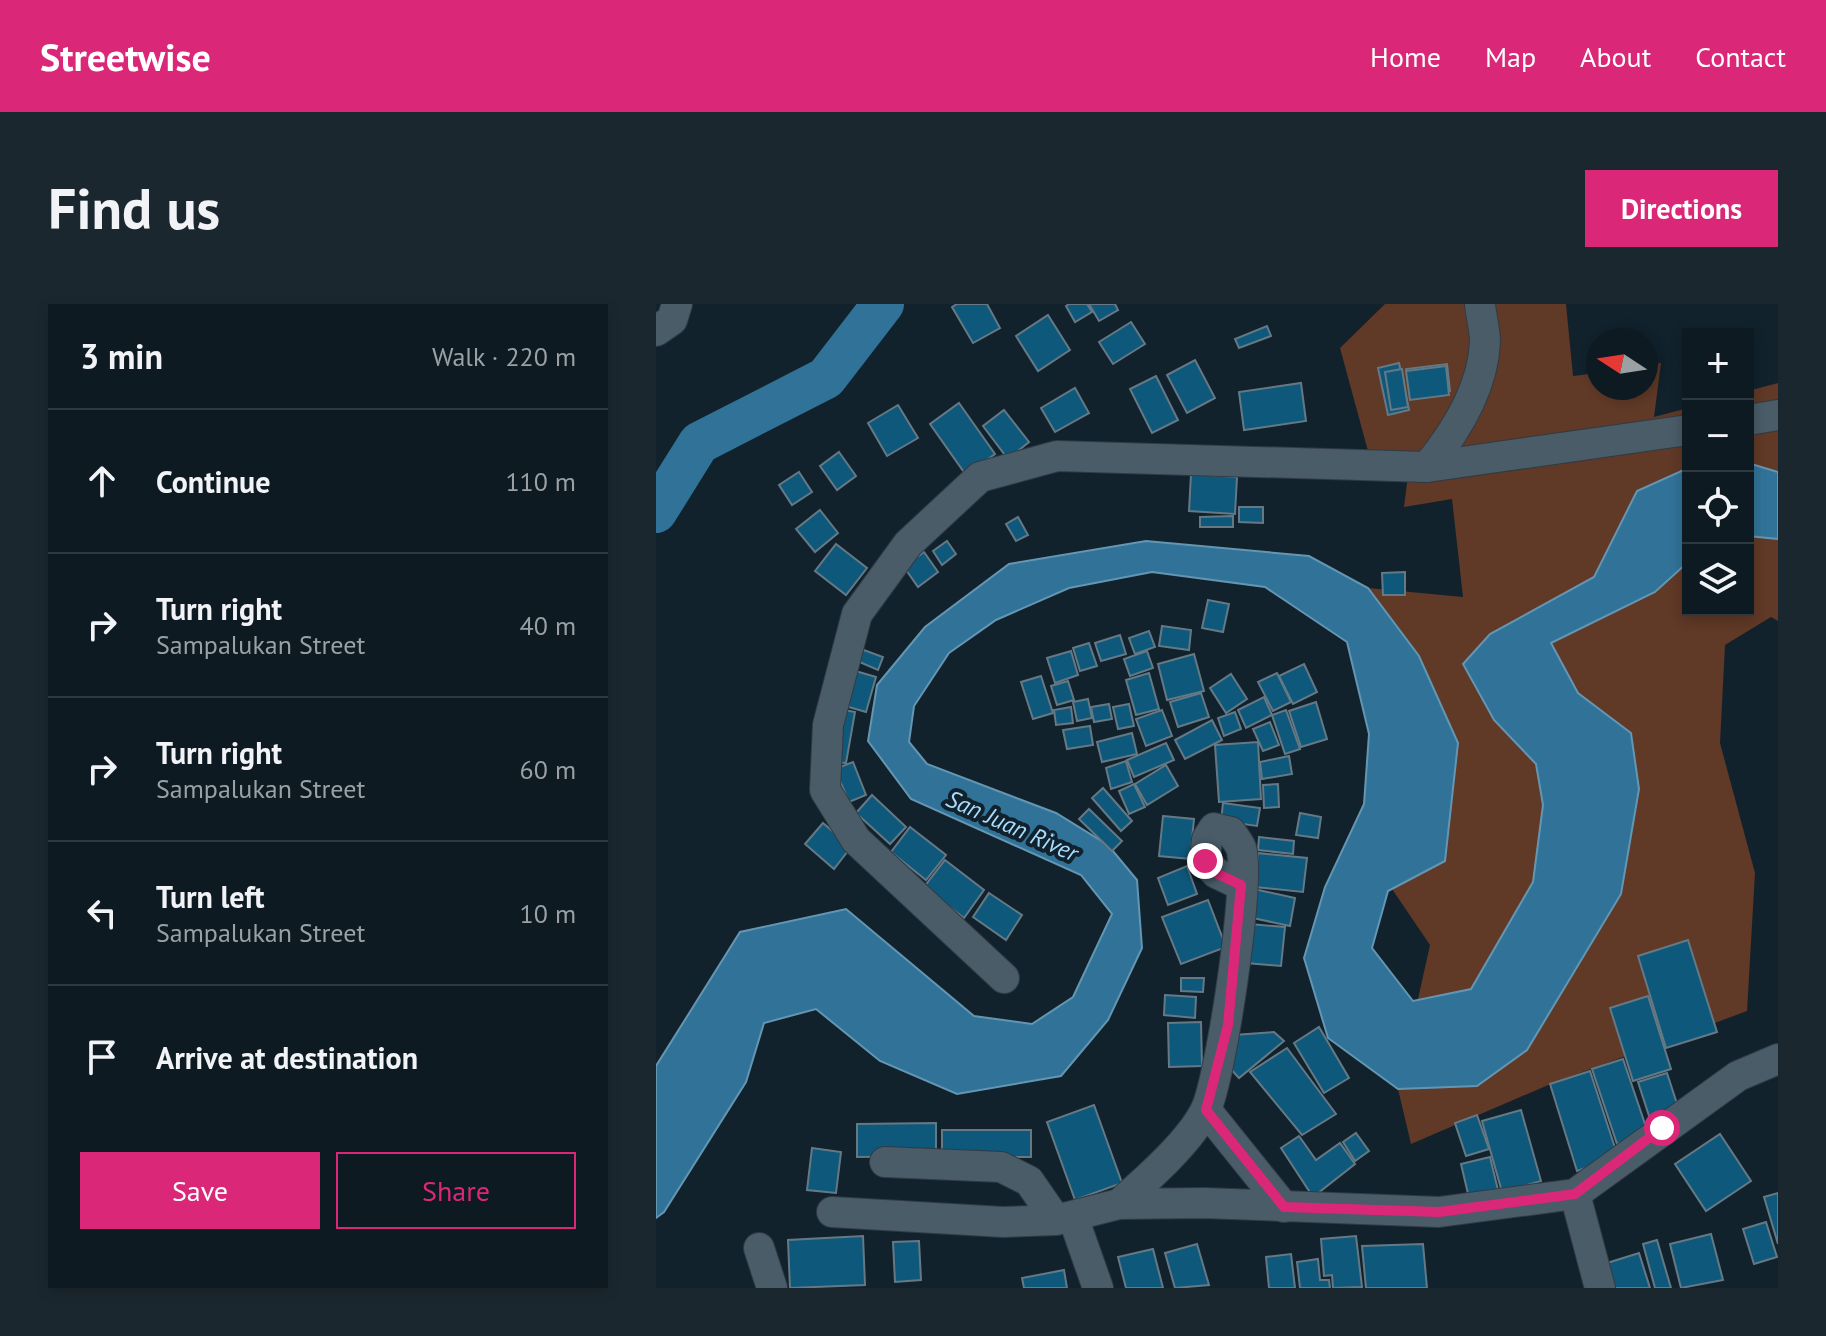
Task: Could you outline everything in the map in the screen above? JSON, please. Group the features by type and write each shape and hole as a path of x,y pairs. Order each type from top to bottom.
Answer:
{"street":[{"path":"656,331 672,320 677,304"},
{"path":"1427,467 1453,436 1474,389 1485,342 1480,304"},
{"path":"1754,419 1778,415"},
{"path":"1004,978 856,840 825,790 828,725 857,614 908,544 980,477 1057,456 1427,467 1682,431"},
{"path":"1119,1204 1159,1169 1206,1110 1228,1025 1241,885"},
{"path":"832,1212 1003,1222 1064,1218 1119,1204 1204,1203 1439,1212 1575,1194 1738,1076 1778,1059"},
{"path":"1206,1110 1284,1207"},
{"path":"885,1162 1001,1167 1029,1181 1064,1218 1098,1288"},
{"path":"1575,1194 1600,1288"},
{"path":"759,1248 772,1288"}],"shaded area":[{"path":"1385,304 1566,304 1573,376 1586,374 1586,400 1656,400 1654,417 1682,410 1682,616 1754,616 1754,389 1778,383 1778,621 1771,617 1725,645 1720,743 1755,873 1747,1011 1553,1083 1411,1144 1398,1089 1430,945 1392,889 1445,861 1419,656 1368,588 1463,597 1452,499 1404,507 1409,467 1368,451 1340,348"}],"water":[{"path":"1754,465 1778,472 1778,539 1754,537"},
{"name":"San Juan River","path":"1682,471 1682,567 1655,592 1551,643 1578,693 1631,733 1639,789 1621,894 1527,1050 1477,1086 1398,1089 1328,1038 1304,958 1325,887 1364,804 1369,734 1347,642 1265,587 1152,572 1069,588 996,620 949,653 914,706 909,742 927,764 1056,813 1108,845 1137,880 1142,948 1108,1020 1061,1076 957,1094 880,1061 816,1009 764,1023 746,1082 664,1212 656,1218 656,1066 740,932 846,909 974,1016 1032,1024 1073,997 1112,914 1081,875 911,799 868,741 877,685 925,627 1009,564 1146,541 1309,556 1368,588 1419,656 1458,743 1445,861 1388,891 1372,948 1413,1001 1471,989 1533,882 1543,805 1536,764 1494,720 1463,664 1490,634 1594,577 1637,491"}],"building":[{"path":"957,304 987,304 1000,328 973,343 952,307"},
{"path":"1087,304 1092,312 1075,322 1066,306"},
{"path":"1089,304 1115,304 1118,310 1099,321"},
{"path":"1048,315 1070,350 1038,371 1016,336"},
{"path":"1131,322 1145,344 1113,364 1099,342"},
{"path":"1267,326 1271,336 1239,348 1235,339"},
{"path":"1195,360 1215,398 1187,413 1167,375"},
{"path":"1399,363 1409,410 1388,415 1378,368"},
{"path":"1447,364 1450,391 1410,396 1406,369"},
{"path":"1446,366 1449,395 1410,400 1406,371"},
{"path":"1402,369 1408,407 1391,410 1385,372"},
{"path":"1156,376 1178,420 1152,433 1130,389"},
{"path":"1301,383 1306,421 1244,430 1239,392"},
{"path":"1075,388 1089,413 1055,432 1041,408"},
{"path":"959,403 995,454 966,475 930,424"},
{"path":"898,405 918,438 887,456 868,423"},
{"path":"1004,410 1029,442 1008,459 983,426"},
{"path":"839,452 856,476 837,490 820,466"},
{"path":"799,472 812,492 792,505 779,485"},
{"path":"1191,474 1237,477 1235,514 1189,511"},
{"path":"1239,507 1263,507 1263,523 1239,522"},
{"path":"820,510 838,533 815,552 796,529"},
{"path":"1233,516 1233,527 1200,527 1200,517"},
{"path":"1018,517 1028,535 1016,541 1006,524"},
{"path":"947,541 956,554 942,565 933,551"},
{"path":"836,544 867,568 846,595 815,571"},
{"path":"924,552 938,572 918,587 904,567"},
{"path":"1405,572 1405,595 1383,595 1382,573"},
{"path":"1208,600 1229,604 1223,632 1202,628"},
{"path":"1162,626 1191,630 1189,650 1159,646"},
{"path":"1149,631 1155,647 1135,654 1129,638"},
{"path":"1120,635 1126,654 1101,661 1095,643"},
{"path":"1089,643 1097,666 1080,671 1073,648"},
{"path":"861,649 883,657 878,670 857,661"},
{"path":"1071,651 1078,675 1055,683 1047,658"},
{"path":"1147,651 1153,668 1130,676 1124,659"},
{"path":"1194,654 1204,691 1167,700 1158,664"},
{"path":"1304,664 1317,692 1293,704 1279,676"},
{"path":"852,670 876,677 866,712 842,705"},
{"path":"1149,673 1159,709 1136,715 1126,680"},
{"path":"1277,673 1291,702 1273,711 1258,682"},
{"path":"1231,674 1247,699 1226,713 1210,688"},
{"path":"1041,676 1053,713 1033,719 1021,682"},
{"path":"1068,681 1074,700 1057,705 1051,686"},
{"path":"1201,693 1209,717 1178,727 1170,702"},
{"path":"1264,697 1272,715 1246,728 1238,710"},
{"path":"1088,699 1092,718 1077,721 1073,702"},
{"path":"1316,702 1327,739 1301,747 1289,711"},
{"path":"1109,704 1112,719 1094,722 1091,707"},
{"path":"1129,704 1134,726 1118,729 1113,707"},
{"path":"1071,707 1073,723 1056,725 1054,710"},
{"path":"839,709 855,712 846,763 829,762"},
{"path":"1162,710 1172,736 1146,746 1136,719"},
{"path":"1286,710 1300,749 1285,754 1272,715"},
{"path":"1235,712 1241,729 1224,736 1218,718"},
{"path":"1212,720 1222,740 1185,759 1175,740"},
{"path":"1270,722 1279,745 1263,751 1253,729"},
{"path":"1090,726 1093,745 1067,749 1063,730"},
{"path":"1132,733 1137,754 1102,762 1097,742"},
{"path":"1258,742 1261,799 1219,802 1215,745"},
{"path":"1166,743 1174,760 1134,777 1127,760"},
{"path":"1289,756 1292,774 1262,779 1260,762"},
{"path":"1126,761 1132,782 1111,789 1106,768"},
{"path":"853,762 866,795 849,802 835,769"},
{"path":"1166,765 1178,786 1147,805 1135,784"},
{"path":"1134,784 1145,807 1129,814 1119,791"},
{"path":"1278,784 1279,807 1264,808 1263,785"},
{"path":"1103,788 1132,821 1121,831 1092,798"},
{"path":"872,795 906,827 890,844 856,813"},
{"path":"1223,803 1260,808 1257,826 1221,821"},
{"path":"1089,809 1122,841 1112,851 1079,819"},
{"path":"1300,813 1321,817 1318,838 1296,835"},
{"path":"1163,816 1194,819 1190,859 1159,856"},
{"path":"823,823 851,847 834,869 805,844"},
{"path":"910,827 946,855 926,880 891,852"},
{"path":"1259,837 1294,841 1293,854 1258,850"},
{"path":"1258,853 1307,858 1303,892 1255,887"},
{"path":"945,860 984,890 964,918 924,887"},
{"path":"1187,866 1197,894 1168,905 1158,878"},
{"path":"1254,889 1295,898 1290,926 1248,917"},
{"path":"989,893 1022,915 1006,940 973,917"},
{"path":"1208,900 1226,947 1181,964 1162,917"},
{"path":"1250,924 1285,927 1281,966 1246,963"},
{"path":"1688,940 1717,1032 1666,1048 1638,956"},
{"path":"1181,978 1204,978 1203,992 1181,991"},
{"path":"1165,995 1196,997 1195,1018 1164,1015"},
{"path":"1648,996 1671,1069 1633,1081 1610,1008"},
{"path":"1201,1022 1202,1066 1169,1067 1168,1023"},
{"path":"1319,1027 1349,1078 1324,1093 1294,1043"},
{"path":"1274,1032 1284,1041 1239,1078 1229,1067 1234,1035"},
{"path":"1287,1048 1336,1114 1302,1135 1250,1072"},
{"path":"1623,1059 1648,1133 1617,1144 1592,1069"},
{"path":"1590,1071 1618,1157 1577,1171 1550,1084"},
{"path":"1667,1073 1680,1113 1651,1122 1638,1082"},
{"path":"1094,1105 1122,1183 1075,1200 1047,1122"},
{"path":"1521,1110 1541,1181 1502,1192 1482,1121"},
{"path":"1477,1115 1489,1149 1466,1156 1455,1123"},
{"path":"936,1123 936,1156 857,1157 857,1124"},
{"path":"942,1130 1031,1130 1031,1157 942,1157"},
{"path":"1356,1133 1369,1151 1355,1161 1343,1142"},
{"path":"1720,1134 1751,1181 1706,1211 1675,1164"},
{"path":"1299,1136 1316,1160 1340,1143 1355,1164 1313,1197 1281,1148"},
{"path":"812,1148 841,1152 836,1193 807,1190"},
{"path":"1490,1157 1498,1190 1469,1198 1461,1164"},
{"path":"1778,1193 1778,1244 1764,1197"},
{"path":"1766,1222 1777,1257 1754,1264 1743,1229"},
{"path":"1711,1234 1723,1280 1681,1288 1670,1244"},
{"path":"863,1236 865,1285 790,1288 788,1240"},
{"path":"1356,1236 1362,1287 1333,1288 1332,1275 1324,1276 1321,1239"},
{"path":"1657,1240 1671,1288 1655,1288 1643,1244"},
{"path":"919,1241 921,1280 895,1282 893,1242"},
{"path":"1197,1244 1209,1285 1175,1288 1165,1253"},
{"path":"1423,1244 1427,1288 1366,1288 1362,1246"},
{"path":"1153,1249 1163,1288 1126,1288 1118,1257"},
{"path":"1639,1253 1650,1288 1612,1288 1604,1264"},
{"path":"1291,1254 1295,1288 1269,1288 1266,1257"},
{"path":"1318,1259 1320,1280 1329,1280 1330,1288 1300,1288 1297,1262"},
{"path":"1064,1270 1067,1288 1024,1288 1022,1278"}],"waterway":[{"path":"656,512 699,443 826,378 883,304"}],"route":[{"path":"1205,861 1216,873 1241,885 1228,1025 1206,1110 1284,1207 1439,1212 1575,1194 1662,1128"}]}
